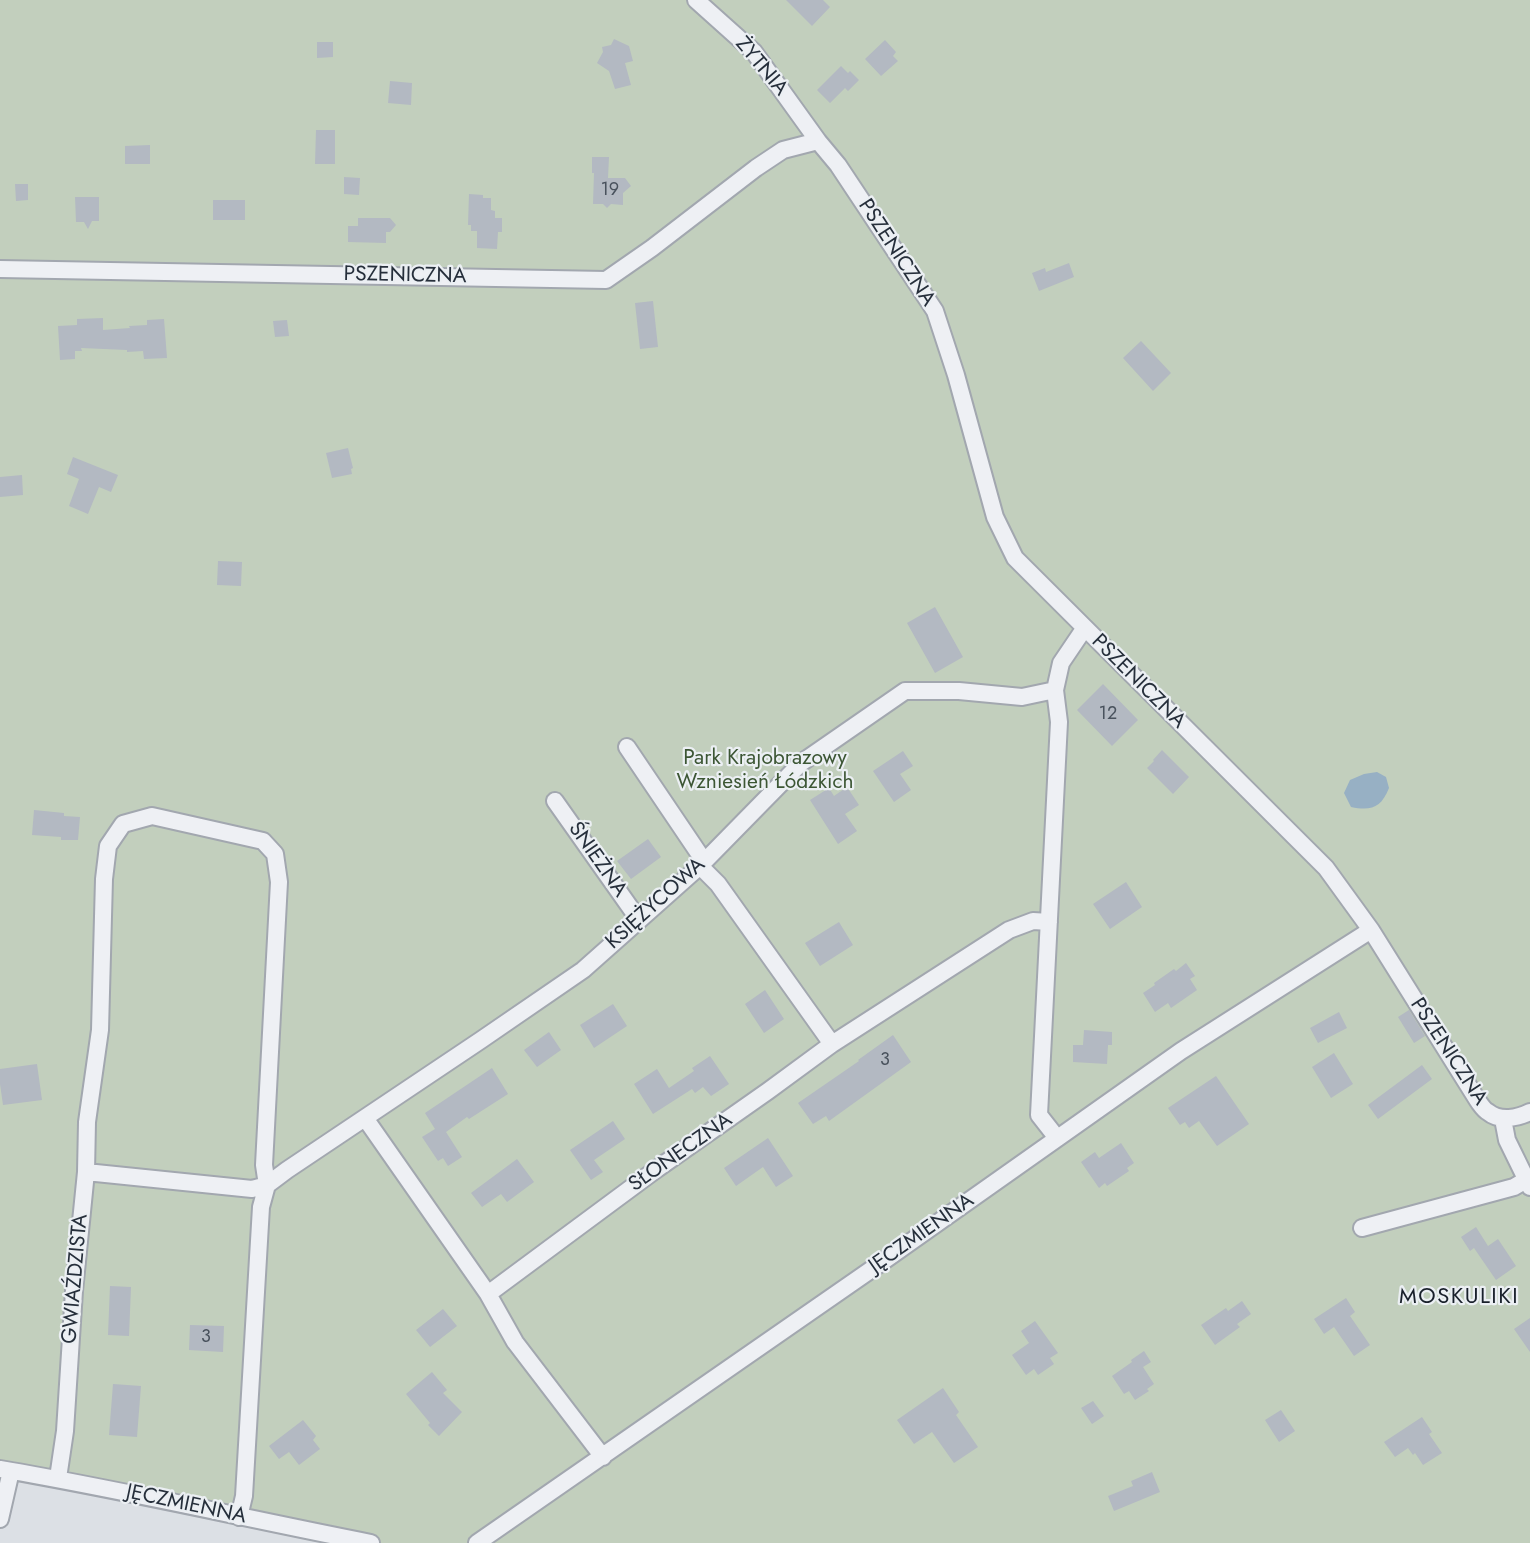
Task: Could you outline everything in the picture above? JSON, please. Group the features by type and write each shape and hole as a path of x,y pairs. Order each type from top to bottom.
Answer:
{"street":[{"name":"ŻYTNIA","path":"696,0 754,52 818,141"},
{"name":"PSZENICZNA","path":"0,269 606,280 783,150 818,141 838,165 935,311 956,375 995,517 1015,558 1326,868 1371,930 1478,1101 1489,1114 1503,1119 1520,1117 1530,1112"},
{"path":"1057,1138 1039,1115 1059,722 1055,690 1061,663 1084,628"},
{"name":"KSIĘŻYCOWA","path":"267,1185 583,970 702,863 801,763 905,691 959,691 1022,697 1055,690"},
{"path":"627,747 702,863 832,1044"},
{"name":"ŚNIEŻNA","path":"555,801 639,920"},
{"name":"GWIAŹDZISTA","path":"58,1478 65,1431 74,1291 86,1172 87,1122 100,1030 104,879 108,846 123,824 153,816 263,840 275,854 279,882 264,1165 267,1185"},
{"name":"SŁONECZNA","path":"488,1294 654,1171 832,1044 1009,930 1033,921 1050,922"},
{"name":"JĘCZMIENNA","path":"477,1543 1181,1051 1371,930"},
{"path":"365,1118 488,1294 515,1342 603,1457"},
{"path":"1362,1228 1528,1184 1507,1140 1503,1119"},
{"path":"86,1172 252,1189 267,1185"},
{"path":"239,1517 244,1496 261,1207 267,1185"},
{"path":"0,1519 6,1470"},
{"name":"JĘCZMIENNA","path":"6,1470 58,1478 371,1543"}],"green space":[{"name":"Park Krajobrazowy Wzniesień Łódzkich","path":"0,0 1530,0 1530,1543 346,1543 209,1515 0,1478"}],"water":[{"path":"1377,772 1386,777 1389,788 1386,795 1374,807 1364,809 1351,807 1344,793 1350,780"}],"building":[{"path":"786,0 823,0 830,7 812,26"},
{"path":"614,39 629,46 633,61 625,63 631,85 615,89 609,71 597,63 603,52 602,47 611,45"},
{"path":"885,40 896,52 893,56 898,61 881,76 865,59"},
{"path":"317,42 333,42 333,57 317,58"},
{"path":"841,66 859,80 848,91 845,88 830,103 817,90"},
{"path":"390,81 412,83 411,105 388,103"},
{"path":"316,130 335,130 335,164 315,164"},
{"path":"150,145 150,164 125,164 125,146"},
{"path":"592,157 609,157 608,178 625,178 631,186 623,193 623,205 611,204 607,208 603,204 593,204"},
{"path":"344,177 360,178 359,195 344,194"},
{"path":"15,184 28,184 28,200 16,201"},
{"path":"469,194 491,198 491,210 495,211 495,218 502,218 502,232 498,232 497,249 477,248 477,231 471,231 471,225 468,225"},
{"path":"75,197 99,197 99,221 92,221 88,229 84,222 76,222"},
{"path":"213,200 245,200 245,220 213,220"},
{"path":"358,218 390,218 396,225 390,232 386,232 386,243 348,242 348,226 358,226"},
{"path":"1069,263 1074,277 1039,291 1032,273 1045,268 1046,272"},
{"path":"653,301 658,347 640,349 635,303"},
{"path":"103,318 103,330 147,325 147,320 164,319 167,358 144,359 143,351 81,348 82,351 75,351 75,359 60,360 58,326 77,325 77,319"},
{"path":"287,320 289,336 275,337 273,321"},
{"path":"1141,341 1171,373 1153,391 1123,358"},
{"path":"348,448 353,468 351,469 352,474 332,478 326,453"},
{"path":"73,457 118,475 111,492 99,487 88,514 69,506 79,479 67,474"},
{"path":"22,475 23,495 0,497 0,477"},
{"path":"218,561 242,562 241,586 217,585"},
{"path":"935,607 963,657 935,673 907,623"},
{"path":"1103,684 1138,720 1112,746 1077,710"},
{"path":"1162,750 1189,777 1173,794 1147,768"},
{"path":"903,751 913,766 900,774 911,790 894,802 873,771"},
{"path":"847,787 859,805 845,814 857,831 838,844 810,800 829,788 834,796"},
{"path":"34,810 80,817 78,840 61,840 61,837 32,835"},
{"path":"648,839 661,857 631,879 617,861"},
{"path":"1126,882 1142,907 1110,929 1093,904"},
{"path":"839,922 853,945 820,966 805,943"},
{"path":"1186,963 1195,976 1190,979 1197,990 1171,1008 1168,1003 1155,1012 1143,993 1174,969 1176,971"},
{"path":"765,990 784,1019 764,1033 745,1004"},
{"path":"613,1004 627,1026 594,1048 580,1025"},
{"path":"1409,1010 1425,1036 1414,1043 1398,1017"},
{"path":"1339,1012 1347,1028 1318,1043 1310,1028"},
{"path":"1084,1030 1112,1032 1112,1045 1108,1045 1107,1064 1073,1062 1073,1045 1083,1045"},
{"path":"549,1032 561,1050 537,1067 524,1050"},
{"path":"893,1035 911,1062 829,1121 826,1116 813,1124 798,1103"},
{"path":"1334,1053 1353,1084 1331,1098 1312,1067"},
{"path":"710,1056 729,1084 711,1096 703,1087 695,1093 692,1089 653,1114 634,1084 657,1069 669,1088 694,1071 692,1068"},
{"path":"37,1064 42,1100 3,1105 0,1069"},
{"path":"1422,1065 1432,1079 1378,1119 1368,1105"},
{"path":"492,1068 508,1094 469,1119 467,1117 446,1132 462,1157 448,1166 443,1158 438,1161 422,1137 435,1129 425,1113"},
{"path":"1216,1076 1249,1124 1217,1146 1199,1121 1189,1128 1185,1122 1180,1125 1168,1108"},
{"path":"613,1121 625,1139 594,1160 603,1172 591,1180 570,1150"},
{"path":"768,1138 793,1176 776,1187 763,1167 736,1186 724,1168"},
{"path":"1121,1143 1134,1163 1127,1168 1129,1171 1107,1186 1105,1183 1099,1188 1081,1162 1095,1152 1099,1158"},
{"path":"517,1159 534,1182 507,1202 501,1194 482,1207 471,1193"},
{"path":"1476,1227 1488,1246 1498,1239 1516,1266 1496,1280 1474,1248 1470,1251 1461,1237"},
{"path":"110,1286 131,1287 129,1336 108,1335"},
{"path":"1346,1298 1355,1312 1350,1316 1370,1345 1354,1356 1334,1327 1324,1334 1314,1319"},
{"path":"1242,1301 1251,1314 1237,1324 1240,1327 1215,1345 1201,1325 1226,1308 1228,1311"},
{"path":"443,1309 457,1326 430,1347 416,1330"},
{"path":"1530,1318 1530,1352 1514,1329"},
{"path":"1035,1321 1058,1353 1050,1358 1054,1364 1038,1375 1034,1369 1026,1375 1012,1355 1029,1343 1021,1331"},
{"path":"190,1325 224,1326 223,1352 189,1350"},
{"path":"1144,1351 1151,1362 1143,1367 1154,1384 1147,1389 1149,1391 1135,1400 1129,1391 1124,1394 1112,1376"},
{"path":"432,1372 447,1390 443,1393 462,1412 439,1436 428,1425 430,1423 406,1394"},
{"path":"113,1384 141,1386 137,1437 109,1435"},
{"path":"943,1388 959,1412 956,1415 978,1447 954,1463 932,1432 914,1444 897,1420"},
{"path":"1093,1401 1104,1416 1092,1424 1081,1408"},
{"path":"1281,1410 1295,1431 1279,1442 1265,1420"},
{"path":"1422,1417 1432,1432 1429,1434 1442,1453 1423,1465 1415,1453 1413,1455 1408,1448 1395,1457 1384,1442"},
{"path":"303,1420 316,1436 313,1440 320,1449 299,1465 289,1452 279,1459 269,1446"},
{"path":"1152,1472 1160,1492 1114,1511 1108,1496 1133,1486 1131,1481"}],"district":[{"name":"MOSKULIKI","path":"1459,1298"}]}
